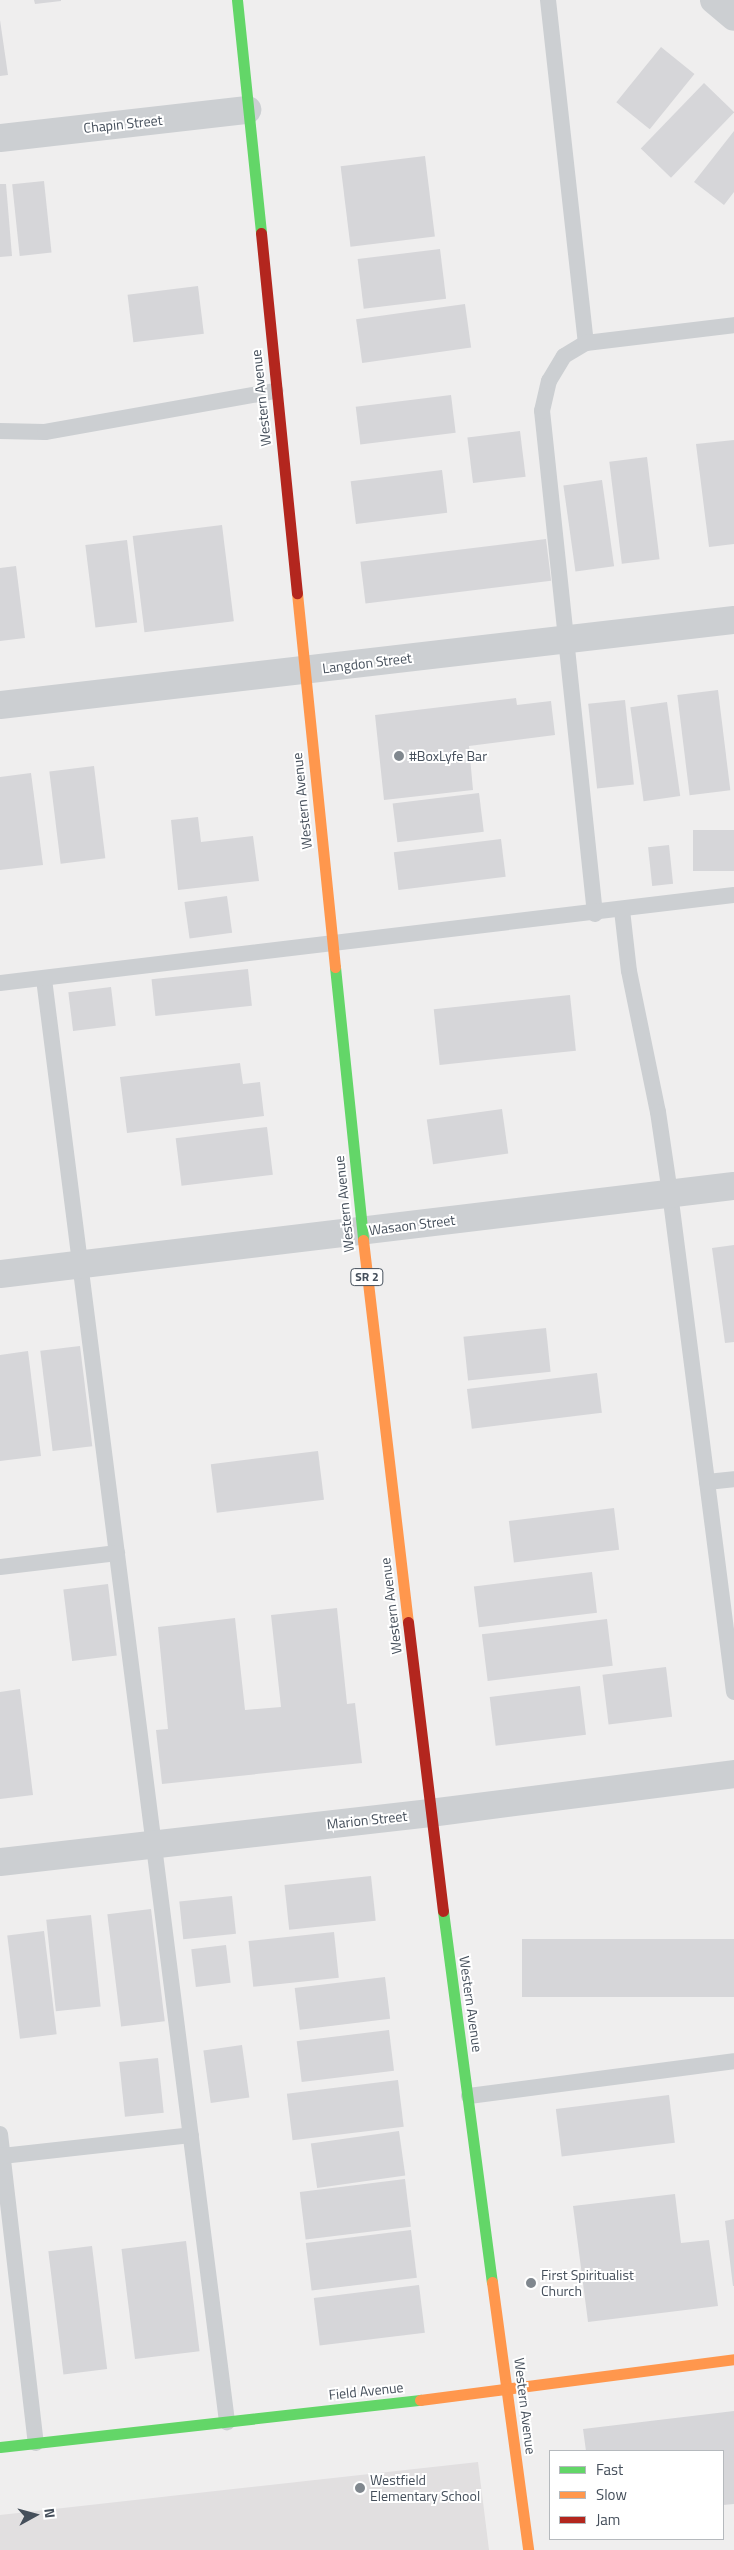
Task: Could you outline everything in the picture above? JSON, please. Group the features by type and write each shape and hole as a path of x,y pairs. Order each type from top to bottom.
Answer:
{"main road":[{"name":"Western Avenue","path":"237,0 303,670 362,1231 430,1813 528,2550"},
{"name":"Field Avenue","path":"0,2447 508,2390 734,2359"}],"street":[{"path":"714,0 734,17"},
{"name":"Chapin Street","path":"0,138 247,110"},
{"name":"Langdon Street","path":"0,705 734,620"},
{"name":"Wasaon Street","path":"0,1274 734,1186"},
{"name":"Marion Street","path":"0,1862 430,1813 734,1774"}],"lane":[{"path":"548,0 586,343"},
{"path":"594,914 542,411 549,381 564,356 586,343 734,325"},
{"path":"0,431 45,432 275,391"},
{"path":"0,983 332,946 734,896"},
{"path":"622,910 629,971 658,1112 670,1193 734,1692"},
{"path":"44,978 227,2422"},
{"path":"707,1482 734,1479"},
{"path":"0,1567 117,1553"},
{"path":"469,2096 734,2061"},
{"path":"0,2134 36,2443"},
{"path":"2,2156 191,2135"}],"shaded area":[{"name":"Westfield Elementary School","path":"478,2462 489,2550 0,2550 0,2515"}],"building":[{"path":"34,0 61,0 61,1 35,4"},
{"path":"0,20 8,75 0,76"},
{"path":"661,47 694,74 650,129 616,102"},
{"path":"704,83 734,112 671,178 641,148"},
{"path":"734,131 734,192 724,205 694,182"},
{"path":"425,156 435,236 351,247 341,166"},
{"path":"44,181 52,253 20,256 12,184"},
{"path":"0,184 6,184 12,256 0,257"},
{"path":"440,249 446,299 364,309 358,259"},
{"path":"198,286 204,334 133,342 128,295"},
{"path":"465,304 471,348 362,363 356,319"},
{"path":"451,395 456,433 360,444 356,407"},
{"path":"520,431 526,477 473,483 467,437"},
{"path":"734,440 734,544 709,547 696,444"},
{"path":"647,457 660,559 622,564 609,462"},
{"path":"442,470 447,513 356,524 351,481"},
{"path":"602,480 614,566 575,572 563,485"},
{"path":"222,525 234,621 144,632 133,536"},
{"path":"546,539 551,581 366,603 360,562"},
{"path":"127,540 137,622 95,627 85,545"},
{"path":"16,566 25,638 0,641 0,568"},
{"path":"718,690 730,790 690,795 677,695"},
{"path":"516,698 517,705 551,701 555,735 469,746 473,790 384,800 375,715"},
{"path":"625,700 634,785 597,788 588,704"},
{"path":"667,702 680,796 644,801 630,707"},
{"path":"94,766 105,858 61,864 49,771"},
{"path":"31,773 43,865 0,870 0,777"},
{"path":"479,793 484,832 397,842 393,804"},
{"path":"198,817 201,842 253,836 259,881 178,890 171,820"},
{"path":"693,830 734,830 734,871 693,871"},
{"path":"501,839 506,877 398,890 394,852"},
{"path":"669,845 673,884 652,886 648,847"},
{"path":"227,896 232,933 190,939 184,902"},
{"path":"248,969 252,1006 155,1016 152,979"},
{"path":"111,987 116,1026 73,1031 68,992"},
{"path":"570,995 576,1051 440,1065 434,1009"},
{"path":"240,1063 243,1084 260,1082 264,1116 127,1133 120,1077"},
{"path":"502,1109 508,1154 433,1164 427,1120"},
{"path":"267,1127 273,1175 182,1186 176,1138"},
{"path":"734,1245 734,1342 725,1343 712,1248"},
{"path":"546,1328 551,1372 468,1380 463,1337"},
{"path":"80,1346 92,1446 53,1451 40,1351"},
{"path":"28,1351 41,1456 0,1461 0,1355"},
{"path":"597,1373 602,1413 472,1429 467,1389"},
{"path":"318,1451 324,1500 217,1513 211,1464"},
{"path":"614,1508 619,1550 514,1563 509,1521"},
{"path":"592,1572 597,1613 479,1627 474,1587"},
{"path":"108,1584 117,1655 72,1661 63,1589"},
{"path":"337,1608 347,1704 355,1703 362,1763 162,1784 156,1730 168,1729 158,1627 235,1618 245,1710 281,1707 271,1615"},
{"path":"607,1619 613,1666 488,1681 482,1634"},
{"path":"666,1667 672,1717 609,1724 602,1675"},
{"path":"580,1686 586,1735 496,1746 490,1697"},
{"path":"20,1689 33,1795 0,1799 0,1692"},
{"path":"371,1876 376,1921 289,1930 284,1885"},
{"path":"232,1896 236,1934 183,1939 179,1902"},
{"path":"151,1909 165,2021 121,2027 107,1914"},
{"path":"91,1915 101,2006 56,2011 46,1920"},
{"path":"44,1931 57,2034 20,2039 7,1936"},
{"path":"334,1932 339,1978 253,1987 248,1941"},
{"path":"522,1939 734,1939 734,1997 522,1997"},
{"path":"226,1945 231,1983 196,1987 191,1949"},
{"path":"385,1977 390,2019 300,2030 295,1988"},
{"path":"389,2030 394,2071 302,2082 297,2041"},
{"path":"242,2045 249,2097 211,2103 203,2050"},
{"path":"158,2058 164,2113 125,2117 119,2062"},
{"path":"398,2080 404,2127 293,2140 287,2094"},
{"path":"669,2095 675,2143 562,2157 556,2109"},
{"path":"399,2131 405,2176 317,2188 311,2143"},
{"path":"405,2179 411,2227 306,2240 300,2192"},
{"path":"675,2194 681,2243 709,2240 718,2306 588,2322 573,2206"},
{"path":"734,2219 734,2286 733,2286 725,2221"},
{"path":"411,2230 417,2278 312,2291 306,2243"},
{"path":"186,2241 200,2351 135,2359 121,2249"},
{"path":"92,2246 107,2369 63,2374 48,2251"},
{"path":"419,2285 425,2333 320,2346 314,2298"},
{"path":"734,2411 734,2504 724,2505 724,2450 586,2450 583,2429"}],"traffic: fast":[{"path":"237,0 261,233"},
{"path":"335,967 363,1240"},
{"path":"443,1911 492,2282"},
{"path":"0,2447 420,2400"}],"traffic: slow":[{"path":"297,593 335,967"},
{"path":"363,1240 408,1622"},
{"path":"492,2282 528,2550"},
{"path":"420,2400 734,2359"}],"traffic: jam":[{"path":"261,233 297,593"},
{"path":"408,1622 443,1911"}],"place":[{"name":"#BoxLyfe Bar","path":"399,756"},
{"name":"First Spiritualist Church","path":"531,2283"},
{"name":"Westfield Elementary School","path":"360,2488"}]}
